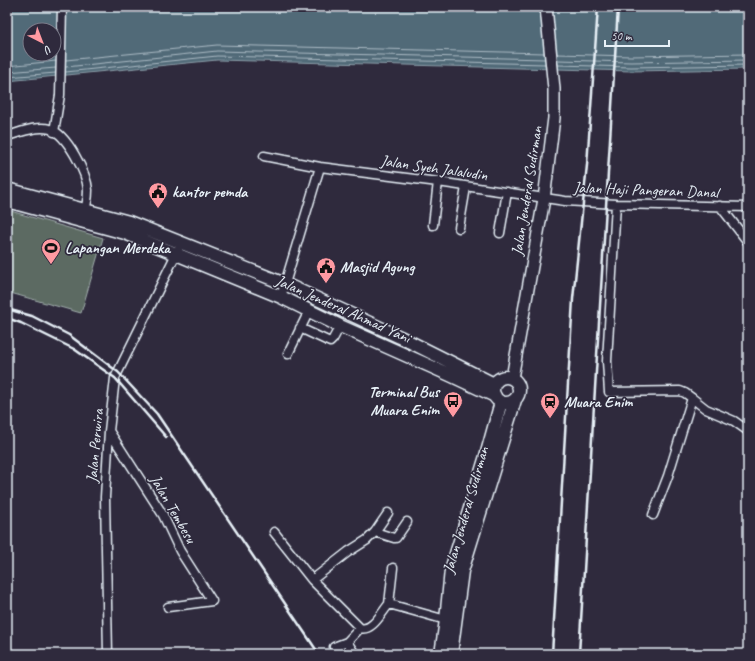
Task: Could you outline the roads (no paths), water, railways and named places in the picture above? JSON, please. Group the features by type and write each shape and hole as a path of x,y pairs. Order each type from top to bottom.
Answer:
{"highway":[{"path":"7,189 83,216"},
{"path":"7,201 83,216"},
{"name":"Jalan Jenderal Ahmad Yani","path":"83,216 129,222 181,244 285,284 400,337 494,384"},
{"name":"Jalan Jenderal Ahmad Yani","path":"83,216 281,297 498,399"},
{"path":"506,376 516,380 520,388 515,400 508,403 498,399 493,390 494,384 499,379 506,376"},
{"name":"Jalan Jenderal Sudirman","path":"441,654 451,570 486,456 498,399"},
{"name":"Jalan Jenderal Sudirman","path":"451,654 462,571 515,400"}],"main road":[{"name":"Jalan Jenderal Sudirman","path":"512,378 544,199 554,118 554,89 546,7"}],"street":[{"path":"54,132 60,95 62,7"},
{"path":"7,136 37,129 50,129 67,144 83,170 88,190 83,216"},
{"name":"Jalan Syeh Jalaludin","path":"264,156 320,166 506,192 544,199"},
{"path":"281,297 320,166"},
{"path":"432,225 438,182"},
{"path":"459,228 466,187"},
{"path":"500,233 506,192"},
{"name":"Jalan Haji Pangeran Danal","path":"544,199 616,204 748,207"},
{"path":"616,204 608,332 608,392 680,392 692,398 706,409 734,421 748,431"},
{"path":"720,206 748,242"},
{"name":"Jalan Perwira","path":"108,654 105,497 109,431 115,378 181,244"},
{"path":"288,354 309,311"},
{"path":"300,328 330,342 340,326"},
{"path":"653,515 668,476 692,398"},
{"name":"Jalan Tembesu","path":"109,431 163,515 180,551 212,601 168,607"},
{"path":"312,580 348,552 367,540 376,532 388,514"},
{"path":"376,532 396,538 407,522"},
{"path":"274,532 312,580 360,628 371,626 389,604 393,568"},
{"path":"389,604 446,620"},
{"path":"334,647 347,642 360,628"},
{"path":"347,642 355,654"}],"water":[{"path":"7,7 748,7 748,69 631,71 217,60 7,81"}],"railway":[{"path":"552,654 573,299 587,165 598,7"},
{"path":"579,654 618,7"},
{"path":"7,309 32,316 69,335 118,372 157,414 319,654"},
{"path":"7,318 21,323 74,349 115,378 166,437"}],"place":[{"name":"kantor pemda","path":"158,209"},
{"name":"Lapangan Merdeka","path":"51,265"},
{"name":"Masjid Agung","path":"326,284"},
{"name":"Terminal Bus Muara Enim","path":"453,418"},
{"name":"Muara Enim","path":"550,419"}]}
